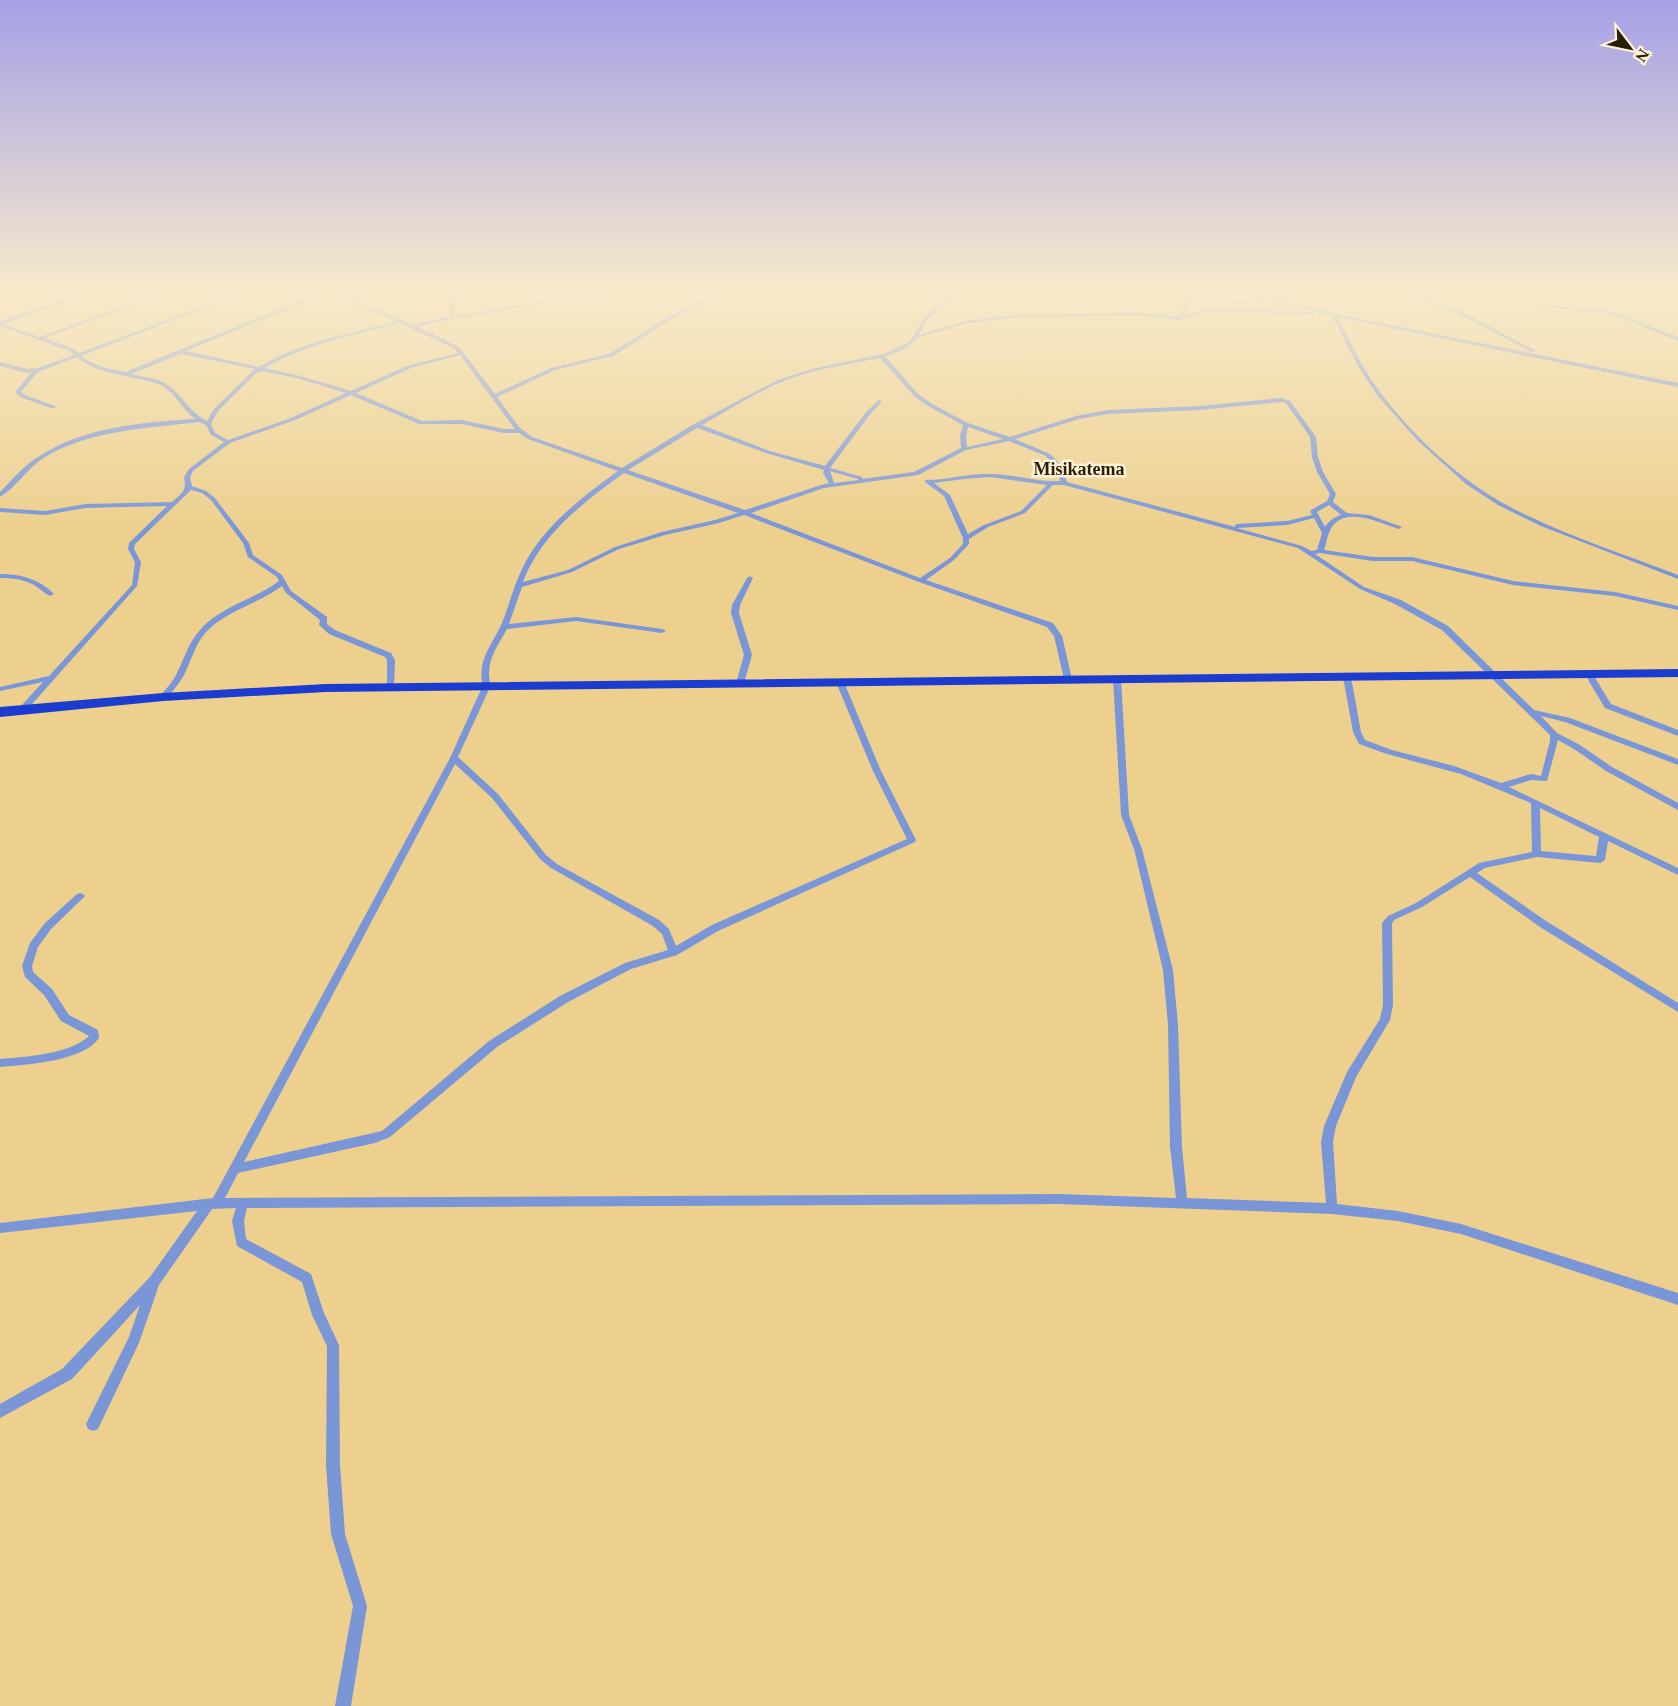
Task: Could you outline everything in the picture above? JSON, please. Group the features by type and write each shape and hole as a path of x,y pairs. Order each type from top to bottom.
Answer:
{"highway":[{"path":"0,712 256,691 391,687 1678,673"}],"street":[{"path":"29,370 36,371"},
{"path":"40,370 18,392 25,397 53,407"},
{"path":"109,370 166,385 198,421"},
{"path":"126,374 137,370"},
{"path":"207,423 216,411 258,370"},
{"path":"266,370 351,393 421,423 462,422 504,431 520,431"},
{"path":"189,487 187,477 191,470 228,442 279,424 403,370"},
{"path":"474,370 520,431 540,442 626,470 921,581 1050,625 1058,636 1068,679"},
{"path":"493,397 555,370"},
{"path":"0,1411 67,1374 154,1281 212,1203 234,1169 454,758 487,685 483,677 483,668 504,627 521,574 558,522 569,511 626,470 696,425 786,378 823,370"},
{"path":"895,370 920,399 966,424 1048,455 1060,466 1065,483"},
{"path":"901,370 908,384"},
{"path":"1363,370 1379,394 1436,456 1499,504 1554,529 1678,577"},
{"path":"1604,370 1678,385"},
{"path":"518,586 570,571 628,544 669,532 717,522 832,484 916,474 964,449 1010,439 1094,414 1286,401 1290,403 1313,436 1315,457 1320,472 1334,494 1330,502 1314,509 1314,516 1325,533"},
{"path":"826,469 879,402"},
{"path":"0,495 36,461 53,451 91,437 130,427 165,422 198,421 207,423 213,434 228,442"},
{"path":"964,449 962,440 966,424"},
{"path":"696,425 762,450 869,480"},
{"path":"826,469 832,484"},
{"path":"916,474 947,495 966,538"},
{"path":"929,482 959,476 985,476 1052,484 1065,483 1316,552 1373,560 1412,559 1513,583 1615,594 1678,608"},
{"path":"921,581 962,550 966,538 986,526 1023,512 1052,484"},
{"path":"22,710 135,585 138,562 130,549 132,543 189,487"},
{"path":"189,487 210,496 246,543 250,556 280,576 291,594 321,614 324,619 323,625 332,632 388,655 391,660 391,687"},
{"path":"1330,502 1346,516"},
{"path":"0,510 45,513 85,506 172,504"},
{"path":"1316,552 1332,522 1346,516 1362,515 1399,527"},
{"path":"1228,527 1287,522 1314,516"},
{"path":"1316,552 1362,588 1416,611 1445,628 1554,735 1678,807"},
{"path":"0,576 27,577 37,582 50,594"},
{"path":"740,682 748,655 735,613 736,605 750,578"},
{"path":"163,697 181,674 194,641 208,626 229,612 259,599 283,582"},
{"path":"504,627 576,620 662,631"},
{"path":"1588,673 1608,706 1678,733"},
{"path":"1347,677 1356,732 1362,742 1396,754 1440,764 1502,786 1678,872"},
{"path":"0,689 49,678"},
{"path":"1117,679 1124,807 1138,849 1168,970 1173,1025 1176,1147 1182,1204"},
{"path":"234,1169 386,1134 493,1044 564,999 627,966 674,952 725,923 912,840 877,771 840,682"},
{"path":"1531,712 1567,720 1678,762"},
{"path":"1502,786 1531,777 1544,779 1554,735"},
{"path":"454,758 495,796 543,857 554,866 656,923 666,932 674,952"},
{"path":"1534,802 1537,854"},
{"path":"1332,1209 1327,1142 1330,1126 1351,1075 1385,1020 1388,1005 1387,922 1419,905 1482,865 1537,854 1600,860 1604,836"},
{"path":"1469,872 1543,924 1678,1008"},
{"path":"0,1063 25,1061 86,1046 94,1038 94,1033 65,1018 48,992 29,974 27,966 33,946 48,926 80,896"},
{"path":"0,1228 212,1203 243,1202 1059,1199 1332,1209 1398,1216 1461,1229 1678,1299"},
{"path":"243,1202 238,1221 241,1242 307,1278 318,1315 333,1345 333,1465 338,1534 360,1606 343,1706"},
{"path":"93,1424 135,1340 154,1281"}],"district":[{"name":"Misikatema","path":"1079,469"}]}
